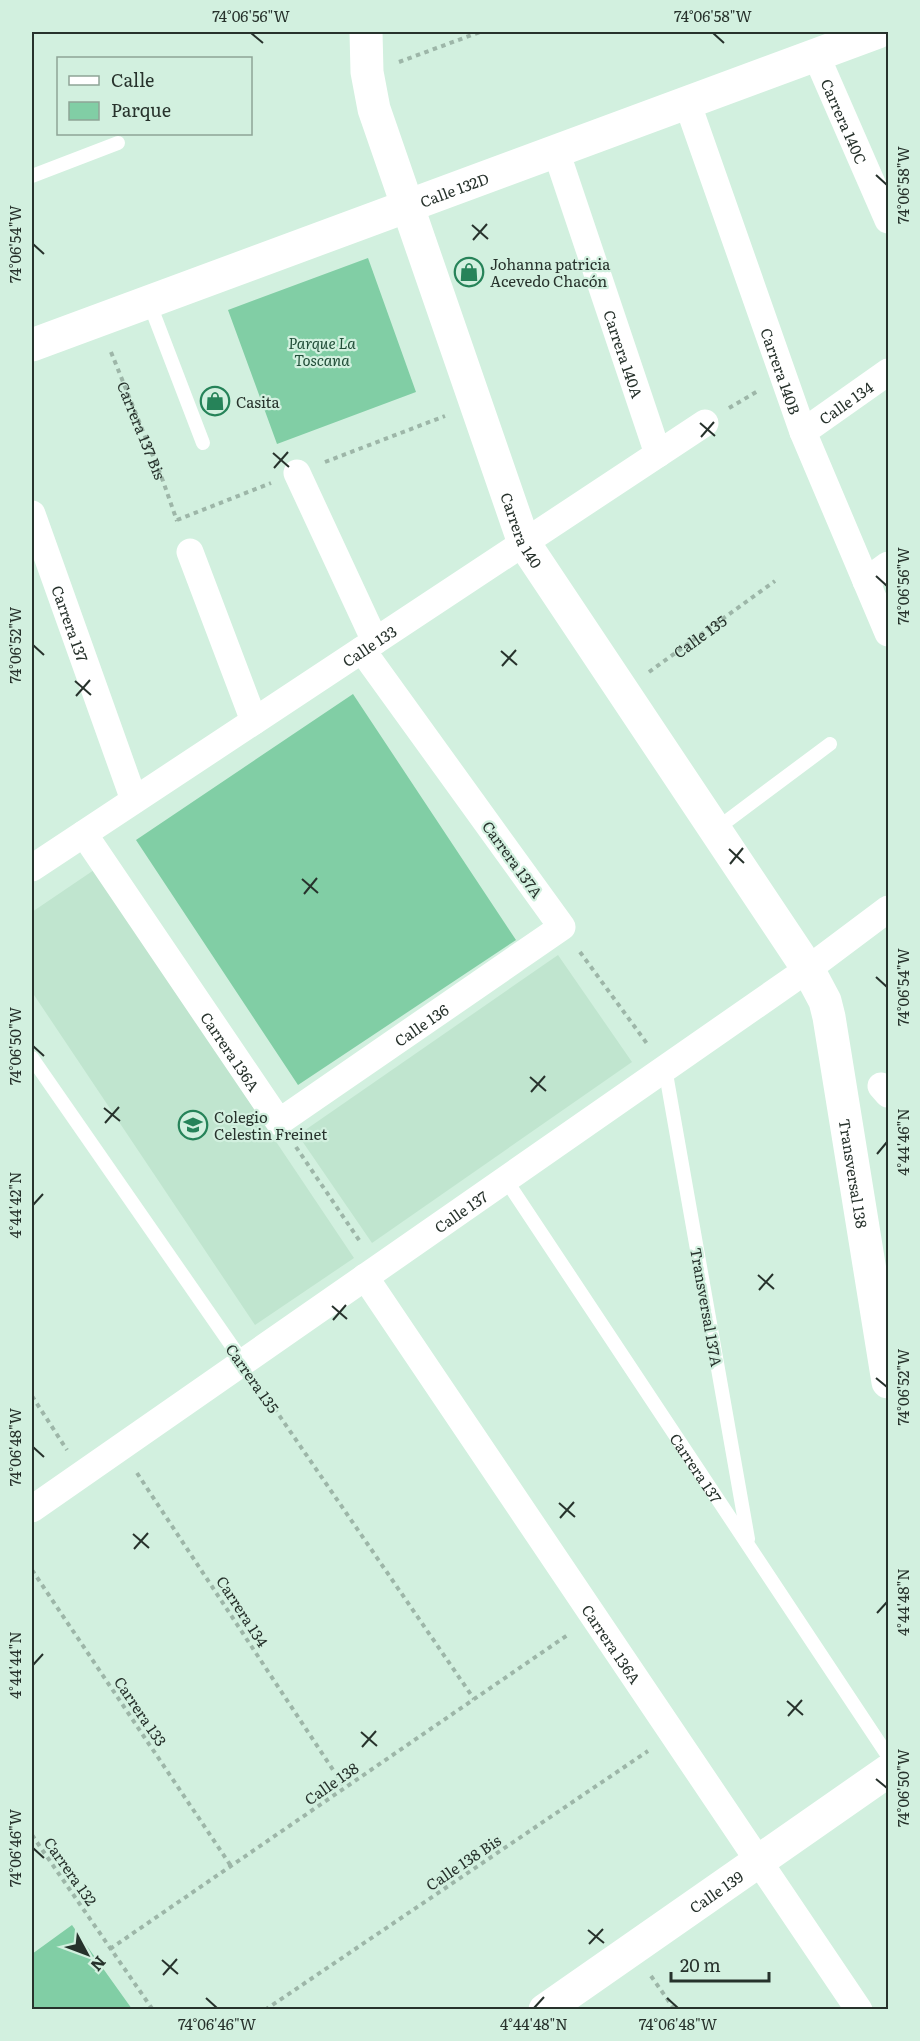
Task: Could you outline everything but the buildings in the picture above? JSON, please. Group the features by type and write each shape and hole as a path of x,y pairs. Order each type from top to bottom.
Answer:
{"street":[{"name":"Carrera 140","path":"366,32 367,72 374,109 524,543 808,969"},
{"name":"Calle 132D","path":"32,345 878,32"},
{"name":"Carrera 140C","path":"816,55 888,220"},
{"name":"Carrera 140B","path":"687,102 803,432 888,633"},
{"name":"Carrera 140A","path":"556,151 658,454"},
{"name":"Calle 134","path":"803,432 888,372"},
{"name":"Calle 133","path":"32,868 705,423"},
{"name":"Carrera 137A","path":"297,473 369,646 562,927"},
{"name":"Carrera 137","path":"32,514 134,800"},
{"path":"189,552 254,721"},
{"path":"866,581 888,565"},
{"name":"Carrera 136A","path":"84,834 279,1122"},
{"name":"Calle 137","path":"32,1509 808,969 888,909"},
{"name":"Calle 136","path":"279,1122 562,927"},
{"name":"Transversal 138","path":"808,969 818,986 830,1017 888,1382"},
{"name":"Carrera 136A","path":"372,1273 594,1616 859,2010"},
{"name":"Calle 139","path":"545,2010 888,1771"}],"lane":[{"path":"32,176 118,143"},
{"path":"149,302 203,443"},
{"path":"715,830 830,744"},
{"name":"Carrera 135","path":"32,1058 243,1362"},
{"name":"Transversal 137A","path":"665,1068 749,1545"},
{"name":"Carrera 137","path":"506,1180 888,1756"}],"path":[{"path":"367,72 480,32"},
{"name":"Carrera 137 Bis","path":"111,351 177,520"},
{"path":"705,423 783,375"},
{"name":"Calle 135","path":"622,691 775,581"},
{"path":"562,927 665,1068"},
{"path":"279,1122 372,1273"},
{"name":"Carrera 135","path":"243,1362 474,1699"},
{"path":"32,1396 82,1474"},
{"name":"Carrera 134","path":"120,1447 345,1788"},
{"name":"Carrera 133","path":"32,1570 231,1866"},
{"name":"Calle 138","path":"110,1949 594,1616"},
{"name":"Calle 138 Bis","path":"265,2010 674,1734"},
{"name":"Carrera 132","path":"32,1835 153,2010"},
{"path":"646,1970 675,2010"}],"shaded area":[{"name":"Colegio Celestin Freinet","path":"94,870 354,1258 255,1325 32,992 32,912"},
{"name":"Colegio Celestin Freinet","path":"558,955 632,1062 372,1243 298,1135"}],"green space":[{"name":"Parque La Toscana","path":"368,258 416,392 277,444 228,310"},
{"path":"353,694 516,940 298,1085 136,840"},
{"path":"72,1925 132,2009 32,2009 32,1954"}],"place":[{"name":"Johanna patricia Acevedo Chacón","path":"469,272"},
{"name":"Casita","path":"215,401"},
{"name":"Colegio Celestin Freinet","path":"193,1125"}]}
